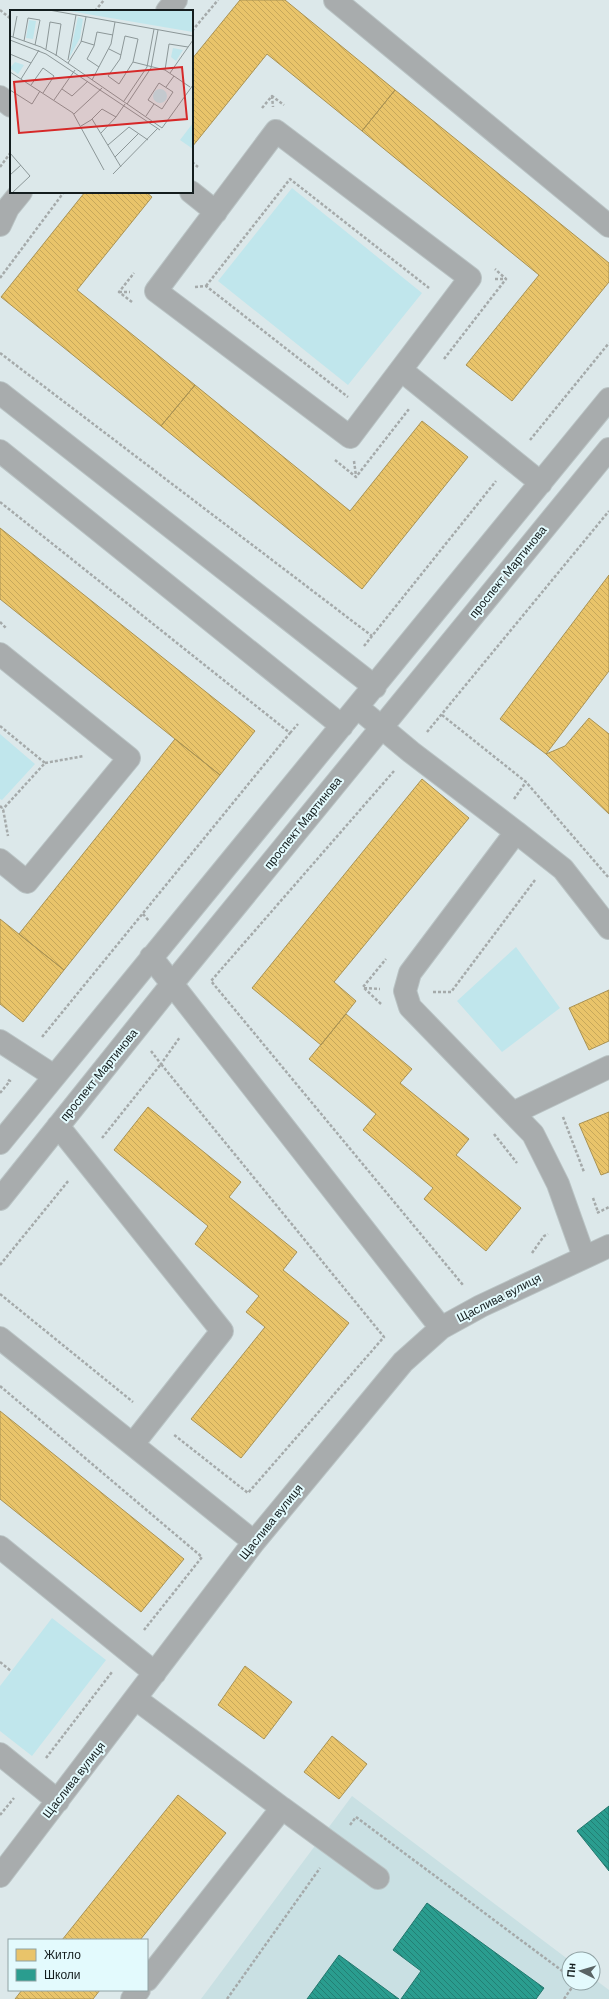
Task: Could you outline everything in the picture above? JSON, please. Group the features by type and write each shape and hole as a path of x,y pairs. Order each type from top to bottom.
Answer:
{"street":[{"path":"168,10 176,0"},
{"path":"335,0 609,226"},
{"path":"0,98 10,105"},
{"path":"276,131 470,278 350,438 156,291 216,212 276,131"},
{"path":"192,193 216,212"},
{"path":"400,370 541,483"},
{"path":"0,393 375,687"},
{"path":"0,1143 151,957 375,687 609,399"},
{"name":"проспект Мартинова","path":"0,1199 172,984 609,449"},
{"path":"0,451 342,726"},
{"path":"0,654 129,758 27,882 0,860"},
{"path":"358,707 411,752 563,869 609,928"},
{"path":"516,832 410,973 405,991 410,1007 532,1134 558,1184 584,1257"},
{"path":"151,957 441,1328"},
{"path":"0,1041 54,1076"},
{"path":"512,1113 609,1067"},
{"path":"58,1126 222,1331 132,1444"},
{"name":"Щаслива вулиця","path":"0,1876 254,1542 402,1362 441,1328 481,1306 609,1246"},
{"path":"0,1338 254,1542"},
{"path":"0,1547 155,1673"},
{"path":"136,1699 378,1878"},
{"path":"0,1754 58,1801"},
{"path":"148,1979 282,1808"},
{"path":"132,1999 138,1991"}],"path":[{"path":"96,10 104,0"},
{"path":"193,30 218,0"},
{"path":"0,10 10,17"},
{"path":"258,114 272,96 290,110"},
{"path":"0,167 10,153"},
{"path":"351,399 206,286 290,179 434,292"},
{"path":"0,278 63,193"},
{"path":"138,268 119,292 138,307"},
{"path":"443,361 506,279 494,269"},
{"path":"348,666 609,343"},
{"path":"0,353 372,636"},
{"path":"331,457 356,477 413,404"},
{"path":"524,434 530,439"},
{"path":"0,622 12,632"},
{"path":"290,732 317,706"},
{"path":"442,715 526,782 609,878"},
{"path":"0,726 45,762 3,809 0,806"},
{"path":"499,819 526,782"},
{"path":"363,988 451,992 539,874"},
{"path":"363,988 387,957"},
{"path":"363,988 385,1008"},
{"path":"0,1265 161,1064 384,1337 248,1493 153,1419 0,1294"},
{"path":"0,1093 10,1081 5,1078"},
{"path":"570,1114 563,1117 585,1176"},
{"path":"490,1129 518,1165"},
{"path":"590,1190 598,1212"},
{"path":"544,1229 544,1236"},
{"path":"0,1386 202,1557 0,1815"},
{"path":"0,1662 11,1671"}],"shaded area":[{"path":"292,188 422,293 348,385 218,281"},
{"path":"0,734 35,764 2,800 0,799"},
{"path":"516,947 560,1008 502,1052 457,1001"},
{"path":"52,1618 106,1660 32,1756 0,1731 0,1686"},
{"path":"352,1796 561,1954 561,1991 601,1991 601,1984 609,1990 609,1999 201,1999"}],"building: Житло":[{"path":"240,0 285,0 395,90 362,131 267,54 193,146 193,58"},
{"path":"395,90 609,263 609,282 512,401 466,365 539,275 362,131"},
{"path":"84,193 147,193 152,197 77,290 195,385 161,426 1,297"},
{"path":"195,385 350,511 422,421 468,457 362,589 161,426"},
{"path":"0,528 255,731 220,775 0,599"},
{"path":"609,575 609,671 546,754 500,719"},
{"path":"589,718 609,734 609,814 546,754 565,746"},
{"path":"175,739 220,775 64,970 19,934"},
{"path":"422,779 469,818 334,982 356,1001 321,1045 252,988"},
{"path":"0,919 64,970 23,1022 0,1004"},
{"path":"609,990 609,1041 589,1050 569,1008"},
{"path":"346,1014 412,1069 400,1083 469,1139 456,1155 521,1208 486,1251 424,1199 433,1188 363,1130 376,1114 309,1059"},
{"path":"148,1107 241,1182 229,1197 297,1252 283,1270 349,1323 241,1458 191,1419 265,1327 246,1312 259,1296 195,1244 208,1226 114,1150"},
{"path":"609,1112 609,1172 601,1175 579,1124"},
{"path":"0,1411 184,1559 141,1612 0,1499"},
{"path":"245,1666 292,1702 264,1739 218,1705"},
{"path":"332,1736 367,1764 339,1799 304,1772"},
{"path":"178,1795 226,1833 141,1939 63,1939"},
{"path":"21,1991 99,1991 93,1999 15,1999"}],"building: Школи":[{"path":"609,1806 609,1871 577,1831"},
{"path":"427,1903 544,1988 536,1999 401,1999 421,1971 393,1950"},
{"path":"339,1955 399,1999 307,1999"}]}
